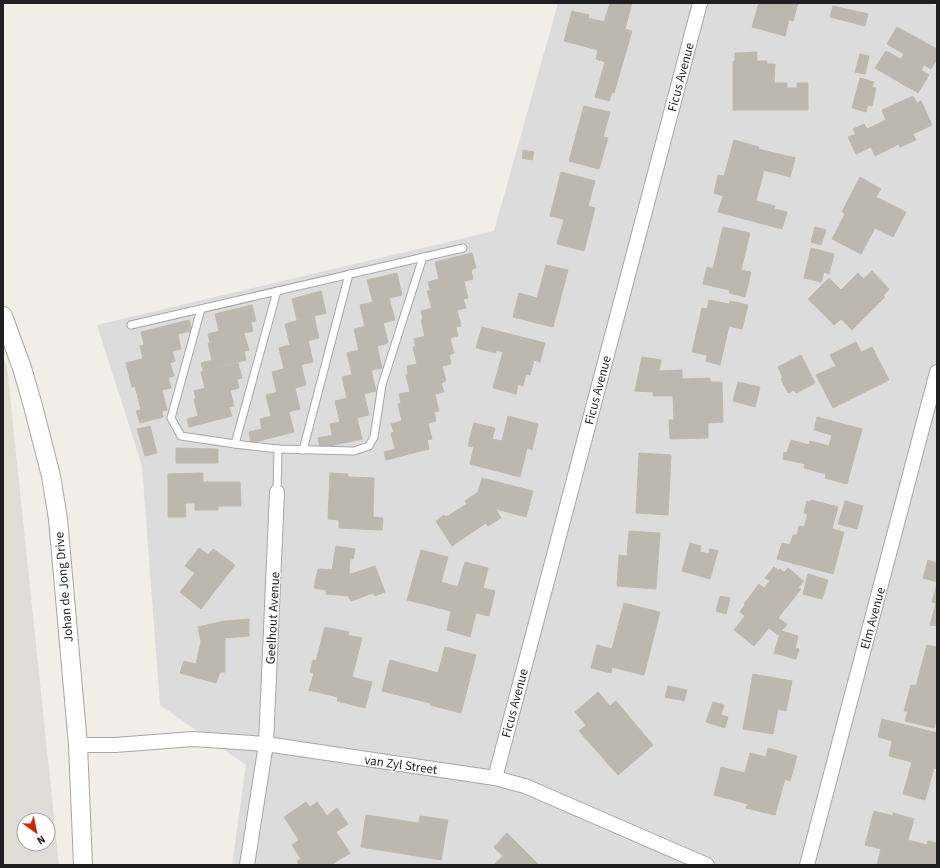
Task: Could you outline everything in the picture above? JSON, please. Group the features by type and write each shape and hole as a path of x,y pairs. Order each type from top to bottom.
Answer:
{"street":[{"name":"Ficus Avenue","path":"495,778 700,3"},
{"name":"Johan de Jong Drive","path":"3,316 34,406 51,476 58,519 78,745 83,865"},
{"name":"Elm Avenue","path":"807,865 937,372"},
{"name":"Geelhout Avenue","path":"247,865 266,744 277,492"},
{"name":"van Zyl Street","path":"78,745 115,745 193,739 266,744 495,778 525,786 707,865"}],"lane":[{"path":"131,325 463,248"},
{"path":"201,309 171,418 181,436 278,449 354,451 369,446 372,442 382,386 423,257"},
{"path":"303,450 349,274"},
{"path":"235,444 277,291"},
{"path":"277,492 278,449"}],"shaded area":[{"path":"558,3 925,3 937,6 937,865 232,865 246,765 160,705 142,466 97,325 494,231"},
{"path":"3,357 7,367 53,812 16,812 16,852 56,852 56,836 59,865 3,865"}],"building":[{"path":"610,3 632,3 625,29 632,31 614,93 612,92 609,101 595,97 605,62 596,59 598,50 564,41 572,11 589,15 588,18 604,22"},
{"path":"759,3 798,3 793,21 789,20 785,36 752,27"},
{"path":"833,6 868,14 865,26 830,17"},
{"path":"897,27 937,49 937,59 931,69 924,65 921,70 929,75 918,93 875,68 886,51 901,59 904,54 887,44"},
{"path":"757,52 757,61 767,61 767,64 775,64 774,83 787,83 787,88 797,88 797,83 808,83 808,110 733,110 733,61 735,61 735,53"},
{"path":"860,54 869,56 865,74 855,72"},
{"path":"860,78 874,82 872,87 876,88 872,106 868,105 866,112 852,108"},
{"path":"913,96 917,103 921,101 932,125 913,134 916,140 900,147 899,144 875,156 871,147 856,154 848,137 856,134 853,129 864,124 867,129 886,120 882,110"},
{"path":"584,106 610,112 603,137 608,138 599,169 569,161"},
{"path":"734,140 759,147 758,149 795,158 790,177 764,170 756,201 775,206 774,209 787,212 782,229 718,212 723,196 714,193 718,175 724,176"},
{"path":"523,150 534,152 532,160 522,158"},
{"path":"561,172 595,181 588,206 595,208 584,251 557,244 564,219 550,216"},
{"path":"860,177 881,189 876,197 906,212 893,237 875,228 861,254 832,239 845,214 842,212"},
{"path":"723,227 750,233 741,270 751,272 745,297 729,293 730,290 703,284 707,267 713,269"},
{"path":"815,227 826,230 821,245 811,242"},
{"path":"811,248 834,254 829,274 824,272 821,282 804,278"},
{"path":"472,253 476,268 471,270 473,279 430,290 428,282 439,279 435,262"},
{"path":"546,265 568,270 553,327 513,317 519,293 537,298"},
{"path":"872,271 889,289 883,296 885,297 852,330 841,319 834,325 808,299 829,278 841,290 858,273 864,279"},
{"path":"397,273 402,295 373,302 367,280"},
{"path":"464,282 468,298 463,299 466,308 423,319 421,311 432,308 427,291"},
{"path":"321,291 326,313 297,320 292,299"},
{"path":"389,298 395,320 365,327 360,305"},
{"path":"709,300 729,304 730,301 748,305 742,329 729,326 720,365 706,361 707,355 692,352 702,308 707,309"},
{"path":"252,305 256,321 251,322 253,331 210,342 208,334 219,331 215,314"},
{"path":"457,310 461,326 456,327 458,336 416,347 414,339 425,336 421,320"},
{"path":"314,316 319,338 290,345 285,324"},
{"path":"189,320 192,331 178,334 181,349 143,359 140,346 144,345 141,332"},
{"path":"383,322 388,343 359,351 354,329"},
{"path":"482,327 545,343 540,362 534,360 530,375 526,374 523,386 518,384 516,394 493,388 503,352 496,350 496,353 476,348"},
{"path":"244,334 249,350 244,351 246,360 203,371 201,363 212,360 208,343"},
{"path":"450,338 454,353 449,355 451,364 408,375 407,366 417,364 413,347"},
{"path":"308,340 313,362 284,369 279,348"},
{"path":"856,342 861,352 872,347 889,380 833,408 816,375 836,366 830,355"},
{"path":"377,346 382,368 352,374 347,353"},
{"path":"172,351 175,361 170,363 174,376 132,387 126,363"},
{"path":"801,355 815,383 796,393 794,390 788,393 781,379 783,378 778,367"},
{"path":"642,357 661,360 659,371 682,370 682,379 710,378 710,382 722,382 723,422 708,423 708,438 670,439 669,420 674,420 673,396 653,396 653,392 635,391"},
{"path":"238,363 242,378 237,379 239,388 196,399 194,391 205,388 201,372"},
{"path":"301,364 306,385 277,393 272,372"},
{"path":"442,366 446,381 441,383 444,392 401,403 399,394 410,392 406,375"},
{"path":"371,370 376,391 347,398 342,377"},
{"path":"168,377 171,388 162,390 167,410 162,411 163,417 140,423 136,411 141,410 135,386"},
{"path":"738,382 760,387 755,407 733,401"},
{"path":"295,388 300,409 271,416 266,395"},
{"path":"230,390 234,406 229,407 232,416 189,427 187,419 198,416 194,399"},
{"path":"364,394 369,415 340,422 335,401"},
{"path":"435,395 439,411 434,412 436,421 394,432 391,424 402,421 398,404"},
{"path":"289,412 294,432 251,443 249,432 262,429 260,419"},
{"path":"508,416 538,424 532,450 527,448 520,477 470,464 474,447 468,446 474,423 495,428 492,439 502,441"},
{"path":"817,417 862,429 847,484 825,478 826,474 804,468 805,464 783,459 784,452 787,453 791,440 809,445 810,441 829,446 832,435 814,430"},
{"path":"357,418 362,439 320,448 318,438 332,435 330,424"},
{"path":"428,423 432,439 427,440 429,449 386,460 384,452 395,449 391,433"},
{"path":"150,426 157,453 145,456 137,429"},
{"path":"176,448 218,449 218,463 176,463"},
{"path":"639,453 671,455 668,515 636,513"},
{"path":"203,473 203,482 240,482 241,506 218,506 218,510 195,510 195,503 185,503 186,517 168,517 168,474"},
{"path":"330,473 348,474 348,477 374,478 373,517 383,518 382,530 339,528 339,520 328,519"},
{"path":"482,478 533,491 526,517 496,509 501,518 488,526 486,523 452,546 436,521 444,515 446,517 467,504 465,501 478,492"},
{"path":"811,500 838,507 832,529 844,532 833,574 777,559 782,543 790,545 793,535 797,535 799,526 804,527 808,514 804,513 807,501 811,502"},
{"path":"845,501 863,506 857,529 838,524"},
{"path":"629,531 660,533 656,589 617,586 619,555 627,556"},
{"path":"690,543 701,546 700,552 709,554 710,549 718,551 710,579 682,571"},
{"path":"336,546 355,549 353,559 350,559 349,574 375,566 385,592 375,596 373,593 351,601 348,596 326,594 326,590 314,588 318,569 332,570"},
{"path":"199,548 208,555 213,549 235,565 201,609 180,592 195,573 185,566"},
{"path":"421,550 448,557 441,582 458,587 465,562 488,568 483,588 495,591 489,616 476,613 470,637 447,630 451,611 407,600"},
{"path":"928,560 937,563 937,582 923,578"},
{"path":"774,567 779,571 780,569 784,572 788,568 804,581 798,588 801,589 778,618 787,624 778,635 769,628 754,646 734,630 745,616 740,612 745,605 744,604 759,584 764,588 770,581 765,578"},
{"path":"808,574 828,580 822,599 803,594"},
{"path":"937,584 937,626 930,625 936,603 932,602"},
{"path":"720,596 730,598 726,614 716,611"},
{"path":"624,603 660,612 644,675 612,667 611,673 591,668 597,645 612,649"},
{"path":"249,619 249,636 225,638 225,672 220,672 216,683 180,673 184,661 196,664 201,641 198,627 224,621"},
{"path":"325,627 349,632 348,635 362,638 352,677 372,682 365,708 337,701 338,697 309,690 314,673 310,672 313,660 316,661"},
{"path":"781,631 798,636 795,648 799,649 796,659 774,653"},
{"path":"927,645 937,647 937,719 934,728 905,721 908,711 904,711 911,685 916,686"},
{"path":"445,647 476,655 461,713 430,705 430,703 382,691 390,660 438,673"},
{"path":"753,674 792,681 786,711 778,709 773,734 743,729"},
{"path":"668,686 687,690 684,701 665,697"},
{"path":"598,692 610,706 616,701 653,745 618,775 579,731 586,725 575,712"},
{"path":"713,702 724,705 721,715 728,717 725,728 706,722"},
{"path":"882,719 937,733 937,769 934,768 925,800 903,794 912,762 889,756 892,741 878,737"},
{"path":"768,748 797,756 790,781 785,779 775,815 746,808 748,804 714,795 721,767 745,773 750,753 766,757"},
{"path":"306,802 310,807 317,802 327,816 337,808 348,824 336,832 350,853 331,865 299,865 297,861 301,859 292,845 299,840 284,817"},
{"path":"874,811 893,816 893,813 914,819 908,840 927,845 928,841 937,843 937,865 877,865 881,849 865,845"},
{"path":"366,815 419,823 420,816 448,820 441,860 361,847"},
{"path":"507,833 539,865 494,865 503,856 494,847"}]}
